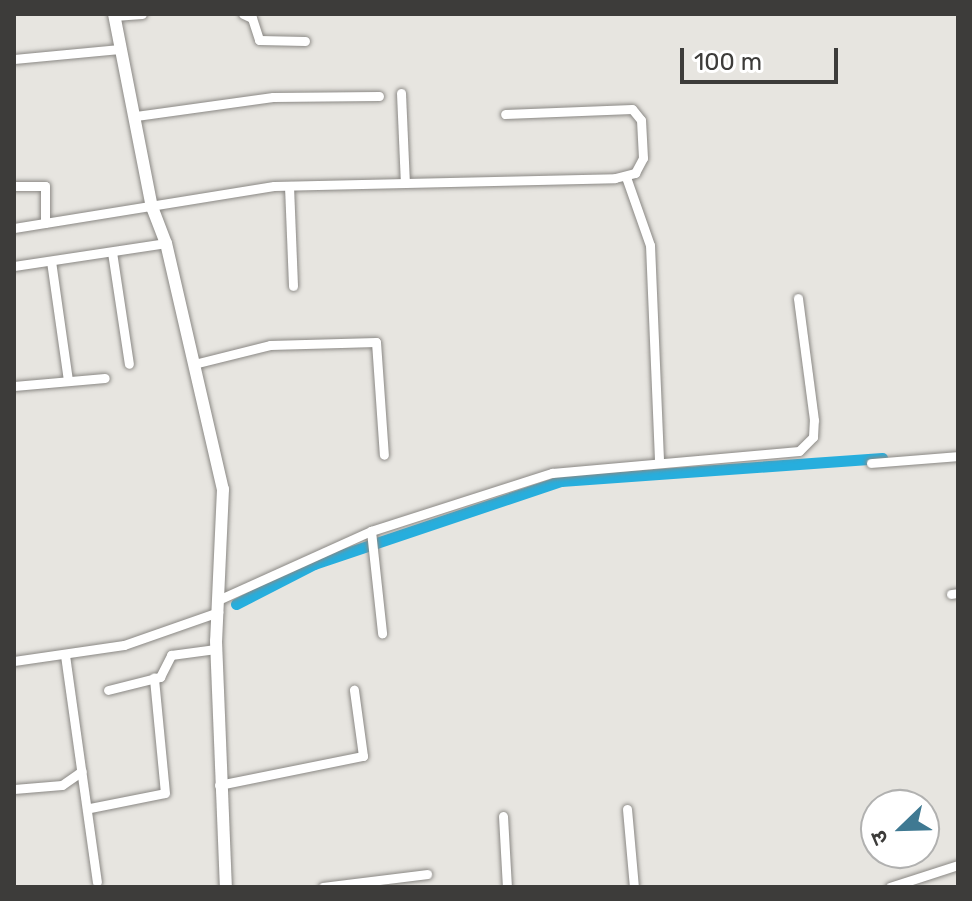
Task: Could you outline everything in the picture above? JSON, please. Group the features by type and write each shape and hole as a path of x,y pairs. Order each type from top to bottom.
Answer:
{"street":[{"path":"142,14 114,15 152,207 166,243 223,489 216,649 219,785 226,887"},
{"path":"249,15 259,40 305,41"},
{"path":"14,59 120,49"},
{"path":"401,93 405,183"},
{"path":"136,116 273,97 379,96"},
{"path":"14,228 152,207 208,193 289,186 626,177 643,158 641,120 632,109 505,114"},
{"path":"626,177 650,245 659,462"},
{"path":"14,186 45,186 45,223"},
{"path":"289,186 293,286"},
{"path":"14,266 166,243"},
{"path":"112,252 129,364"},
{"path":"51,261 68,381"},
{"path":"14,661 124,645 218,606 372,533 552,473 808,446 814,420 798,298"},
{"path":"194,364 270,345 376,342 384,455"},
{"path":"14,386 105,378"},
{"path":"871,463 958,456"},
{"path":"372,533 376,545 382,633"},
{"path":"108,690 163,675 168,656 216,649"},
{"path":"65,655 90,808 97,882"},
{"path":"90,808 165,793 154,678"},
{"path":"219,785 363,756 354,690"},
{"path":"14,789 62,785 82,771"},
{"path":"627,809 634,887"},
{"path":"503,816 507,887"},
{"path":"890,887 958,865"},
{"path":"323,887 384,883 427,874"}],"waterway":[{"path":"236,604 314,564 561,481 882,458"}]}
